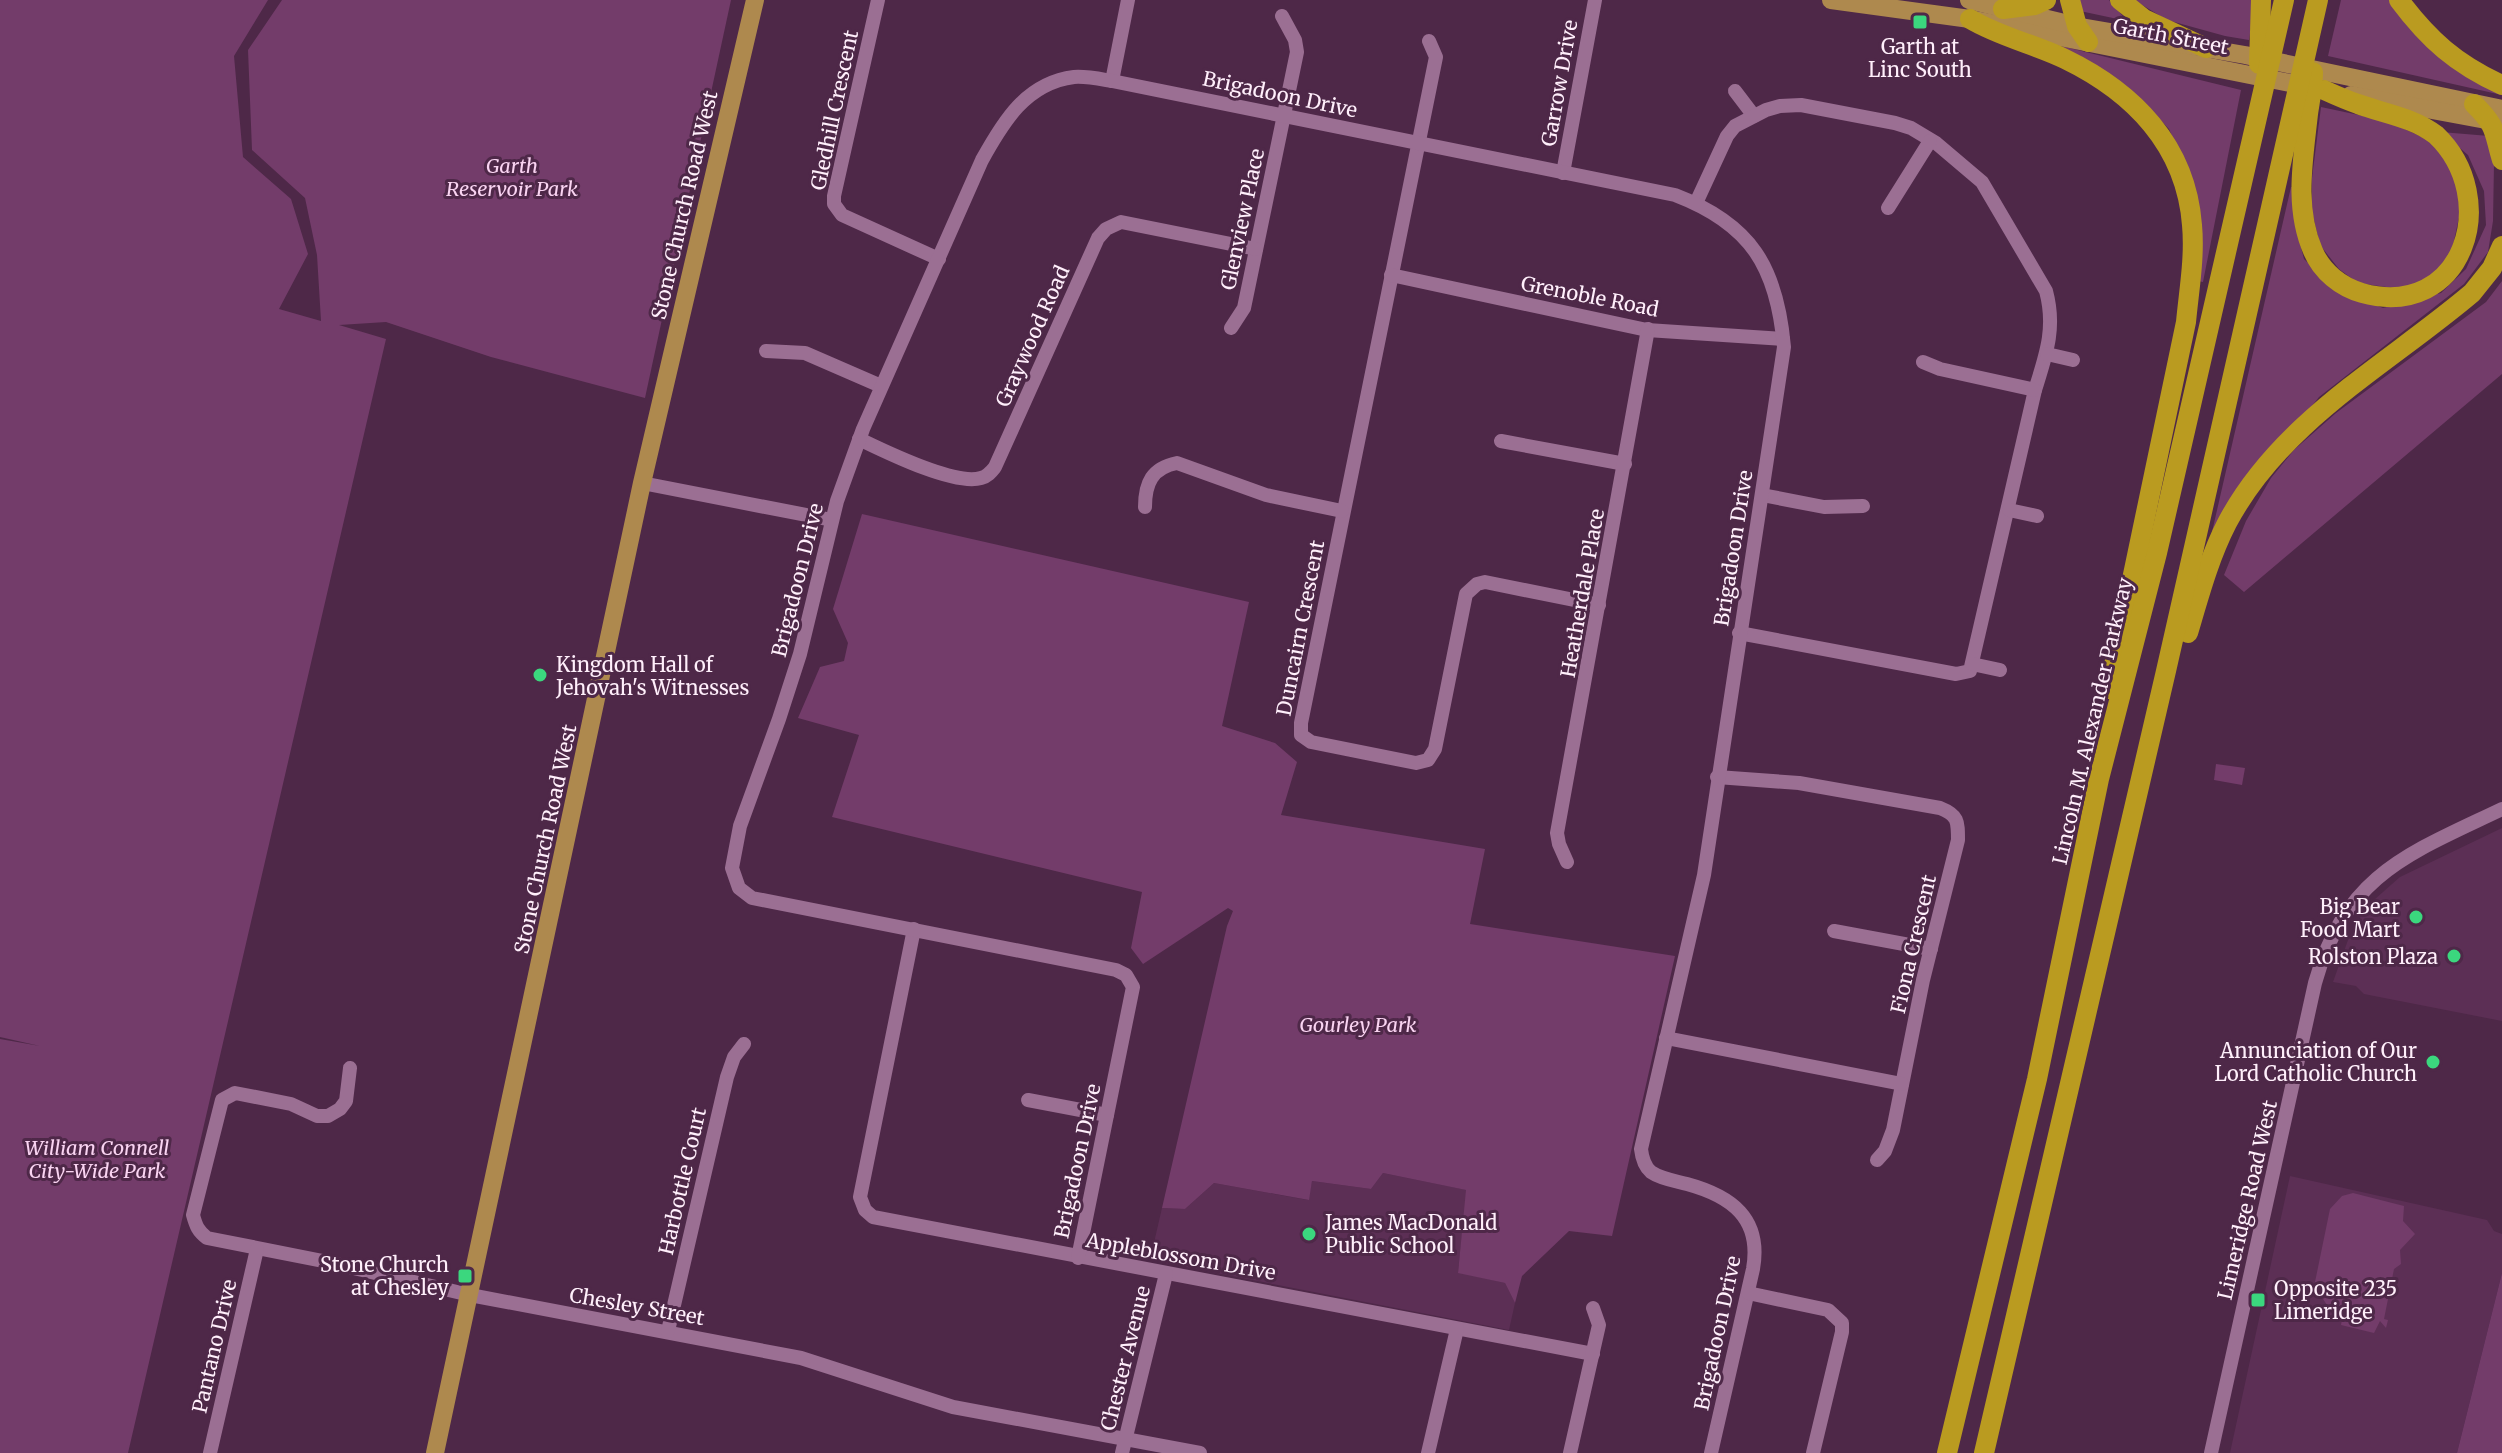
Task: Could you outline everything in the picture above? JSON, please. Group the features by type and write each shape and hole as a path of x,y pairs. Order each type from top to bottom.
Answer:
{"highway":[{"path":"2003,9 2035,5 2046,0"},
{"path":"2070,0 2082,34"},
{"path":"2120,0 2144,19 2206,48"},
{"path":"2258,106 2261,0"},
{"name":"Lincoln M. Alexander Parkway","path":"1947,1453 2037,1079 2099,779 2157,553 2284,0"},
{"path":"1984,1453 2163,686 2318,0"},
{"path":"2399,0 2419,27 2442,50 2502,85"},
{"path":"1969,10 1989,31 2063,59 2118,90 2138,107 2172,156 2186,189 2192,224 2192,266 2186,322 2100,731 2099,779"},
{"path":"2309,38 2313,77 2301,192 2304,223 2314,254 2332,277 2350,290 2381,298 2409,296 2429,289 2453,270 2468,250 2475,230 2476,201 2471,181 2458,154 2417,123 2359,105 2326,81"},
{"path":"2474,104 2498,117 2496,130 2502,160"},
{"path":"2163,686 2175,674 2208,567 2228,523 2255,479 2318,413 2472,293 2492,268 2502,246"}],"main road":[{"name":"Stone Church Road West","path":"435,1453 642,483 755,0"},
{"name":"Garth Street","path":"1831,0 1969,10 2003,9 2082,34 2206,48 2244,64"},
{"name":"Garth Street","path":"1969,10 2498,117"},
{"name":"Garth Street","path":"2326,81 2474,104"}],"street":[{"name":"Gledhill Crescent","path":"878,0 834,204 842,215 939,259"},
{"path":"1112,81 1128,0"},
{"name":"Garrow Drive","path":"1563,173 1595,0"},
{"name":"Glenview Place","path":"1231,328 1244,308 1297,52 1295,40 1282,16"},
{"name":"Duncairn Crescent","path":"1429,41 1436,57 1342,511 1301,735 1311,742 1416,763 1428,760 1435,749 1466,594 1477,584 1485,582 1599,605"},
{"name":"Brigadoon Drive","path":"1078,1258 1133,987 1126,975 1116,970 752,898 739,888 732,868 747,805 800,654 832,520 859,439 982,160 1004,121 1019,105 1035,91 1075,77 1112,81 1656,190 1696,203 1738,230 1759,257 1778,301 1783,339 1704,875 1642,1146 1642,1159 1653,1173 1713,1192 1739,1211 1748,1225 1755,1249 1748,1293 1711,1453"},
{"path":"1735,91 1754,116"},
{"path":"1696,203 1727,136 1735,126 1754,116 1780,106 1801,105 1895,123 1911,128 1960,162 1982,182 2046,291 2052,311 2047,354 2035,390 1970,671 1956,674 1739,633"},
{"path":"1888,208 1930,141"},
{"name":"Graywood Road","path":"859,439 922,467 973,479 984,477 995,467 1098,238 1106,229 1121,222 1256,249"},
{"name":"Grenoble Road","path":"1391,275 1648,329 1783,339"},
{"name":"Heatherdale Place","path":"1567,862 1557,833 1648,329"},
{"path":"766,351 805,353 881,386"},
{"path":"2047,354 2073,360"},
{"path":"1923,362 1940,369 2035,390"},
{"path":"1501,441 1625,464"},
{"path":"1145,507 1146,490 1155,473 1164,465 1177,463 1266,495 1342,511"},
{"path":"642,483 832,520"},
{"path":"1762,495 1824,507 1863,506"},
{"path":"2009,510 2037,516"},
{"path":"1972,664 2000,670"},
{"name":"Fiona Crescent","path":"1717,777 1799,783 1940,808 1954,813 1958,819 1958,840 1931,949 1891,1139 1877,1160"},
{"name":"Limeridge Road West","path":"2211,1453 2315,983 2327,945 2353,902 2384,870 2502,809"},
{"name":"Appleblossom Drive","path":"914,929 862,1190 861,1200 865,1210 880,1220 1593,1354"},
{"path":"1834,931 1931,949"},
{"path":"1666,1038 1902,1084"},
{"name":"Harbottle Court","path":"668,1331 727,1077 734,1057 744,1044"},
{"name":"Chesley Street","path":"350,1068 346,1101 328,1116 312,1114 291,1104 235,1093 222,1100 193,1215 196,1228 207,1238 470,1295 801,1358 942,1404 1124,1446 1200,1453"},
{"path":"1028,1100 1107,1115"},
{"name":"Pantano Drive","path":"210,1453 257,1249"},
{"name":"Chester Avenue","path":"1124,1446 1166,1274"},
{"path":"1748,1293 1828,1310 1842,1323 1813,1453"},
{"path":"1570,1453 1599,1325 1593,1308"},
{"path":"1428,1453 1457,1329"}],"shaded area":[{"path":"2502,828 2502,1021 2364,994 2356,986 2333,982 2348,940 2366,907 2400,877"},
{"name":"James MacDonald Public School","path":"1383,1173 1467,1190 1458,1272 1505,1283 1515,1303 1509,1330 1150,1260 1162,1208 1185,1209 1214,1183 1308,1200 1312,1181 1371,1189"},
{"path":"2290,1176 2487,1220 2494,1231 2502,1234 2502,1273 2457,1453 2230,1453"}],"green space":[{"path":"0,0 268,0 234,56 243,157 291,199 308,254 279,309 321,321 317,255 305,198 252,150 248,50 282,0 731,0 645,398 491,357 386,322 339,325 386,339 128,1453 0,1453 0,1039 40,1046 0,1037"},
{"path":"2080,0 2109,0 2127,21 2080,11"},
{"path":"2134,0 2255,0 2249,40 2167,20"},
{"path":"2341,0 2395,0 2502,91 2502,95 2328,56"},
{"path":"2057,45 2241,90 2203,282 2198,281 2188,173 2169,129 2137,96"},
{"path":"2321,107 2387,121 2435,143 2466,185 2449,264 2423,282 2400,289 2358,283 2339,269 2320,245 2312,212 2312,178"},
{"path":"2441,132 2489,136 2494,163 2493,221 2488,252 2464,284 2319,397 2212,532 2291,187 2296,187 2296,228 2304,259 2333,288 2383,308 2441,293 2466,269 2486,225 2484,191 2468,155"},
{"path":"2502,281 2502,374 2244,592 2224,575 2246,521 2271,478 2294,450 2336,413 2486,302"},
{"name":"Gourley Park","path":"862,514 1249,602 1222,726 1275,743 1297,762 1281,815 1485,849 1470,924 1675,956 1612,1236 1569,1231 1522,1276 1515,1303 1505,1283 1458,1273 1466,1190 1383,1173 1371,1189 1312,1181 1309,1200 1214,1183 1185,1209 1162,1208 1233,911 1228,908 1143,964 1131,948 1142,892 832,817 859,735 798,718 820,667 844,661 848,643 833,609"},
{"path":"2216,764 2245,768 2242,785 2214,780"},
{"path":"2353,1193 2404,1206 2403,1221 2415,1234 2400,1250 2401,1264 2394,1269 2384,1319 2388,1320 2386,1328 2380,1321 2374,1333 2341,1325 2343,1314 2337,1318 2330,1317 2331,1311 2323,1299 2328,1296 2315,1282 2330,1209 2342,1196"},
{"path":"2502,1273 2502,1453 2457,1453"}],"place":[{"name":"Garth at Linc South","path":"1920,22"},
{"name":"Kingdom Hall of Jehovah's Witnesses","path":"540,675"},
{"name":"Big Bear Food Mart","path":"2416,917"},
{"name":"Rolston Plaza","path":"2454,956"},
{"name":"Annunciation of Our Lord Catholic Church","path":"2433,1062"},
{"name":"James MacDonald Public School","path":"1309,1234"},
{"name":"Stone Church at Chesley","path":"465,1276"},
{"name":"Opposite 235 Limeridge","path":"2258,1300"}],"park label":[{"name":"Garth Reservoir Park","path":"512,176"},
{"name":"William Connell City-Wide Park","path":"97,1158"}]}
